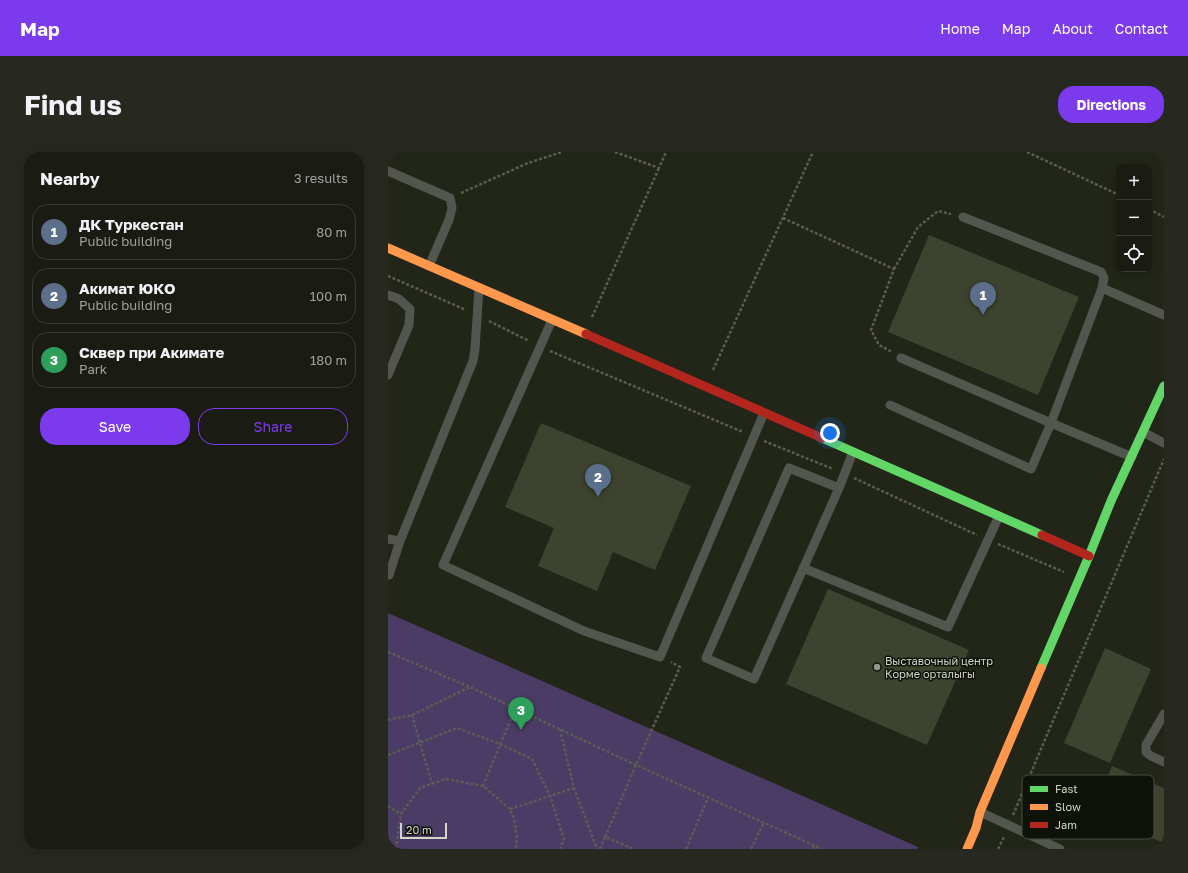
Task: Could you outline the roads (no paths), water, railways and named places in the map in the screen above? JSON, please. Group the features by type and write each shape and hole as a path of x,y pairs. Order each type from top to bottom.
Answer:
{"street":[{"path":"388,248 1089,556"},
{"path":"967,849 976,828 980,812 1080,578 1111,501 1164,386"}],"lane":[{"path":"388,172 450,198 452,208 449,220 429,266"},
{"path":"890,405 1031,469 1051,423 1102,288 1104,278 1101,272 963,217"},
{"path":"389,574 400,541 474,361 479,288"},
{"path":"1102,288 1164,315"},
{"path":"388,295 398,299 410,309 409,325 388,374"},
{"path":"552,320 443,564 584,631 660,657 764,413"},
{"path":"901,358 1132,457"},
{"path":"1143,432 1164,443"},
{"path":"840,488 789,468 706,658 754,679 840,488 853,452"},
{"path":"803,568 948,627 998,516"},
{"path":"388,539 400,541"},
{"path":"1164,714 1146,745 1146,752 1164,762"},
{"path":"980,812 1022,832"},
{"path":"1037,839 1060,849"}],"place":[{"name":"ДК Туркестан","path":"983,315"},
{"name":"Акимат ЮКО","path":"598,497"},
{"name":"Выставочный центр Корме орталыгы","path":"877,667"},
{"name":"Сквер при Акимате","path":"521,730"}]}
